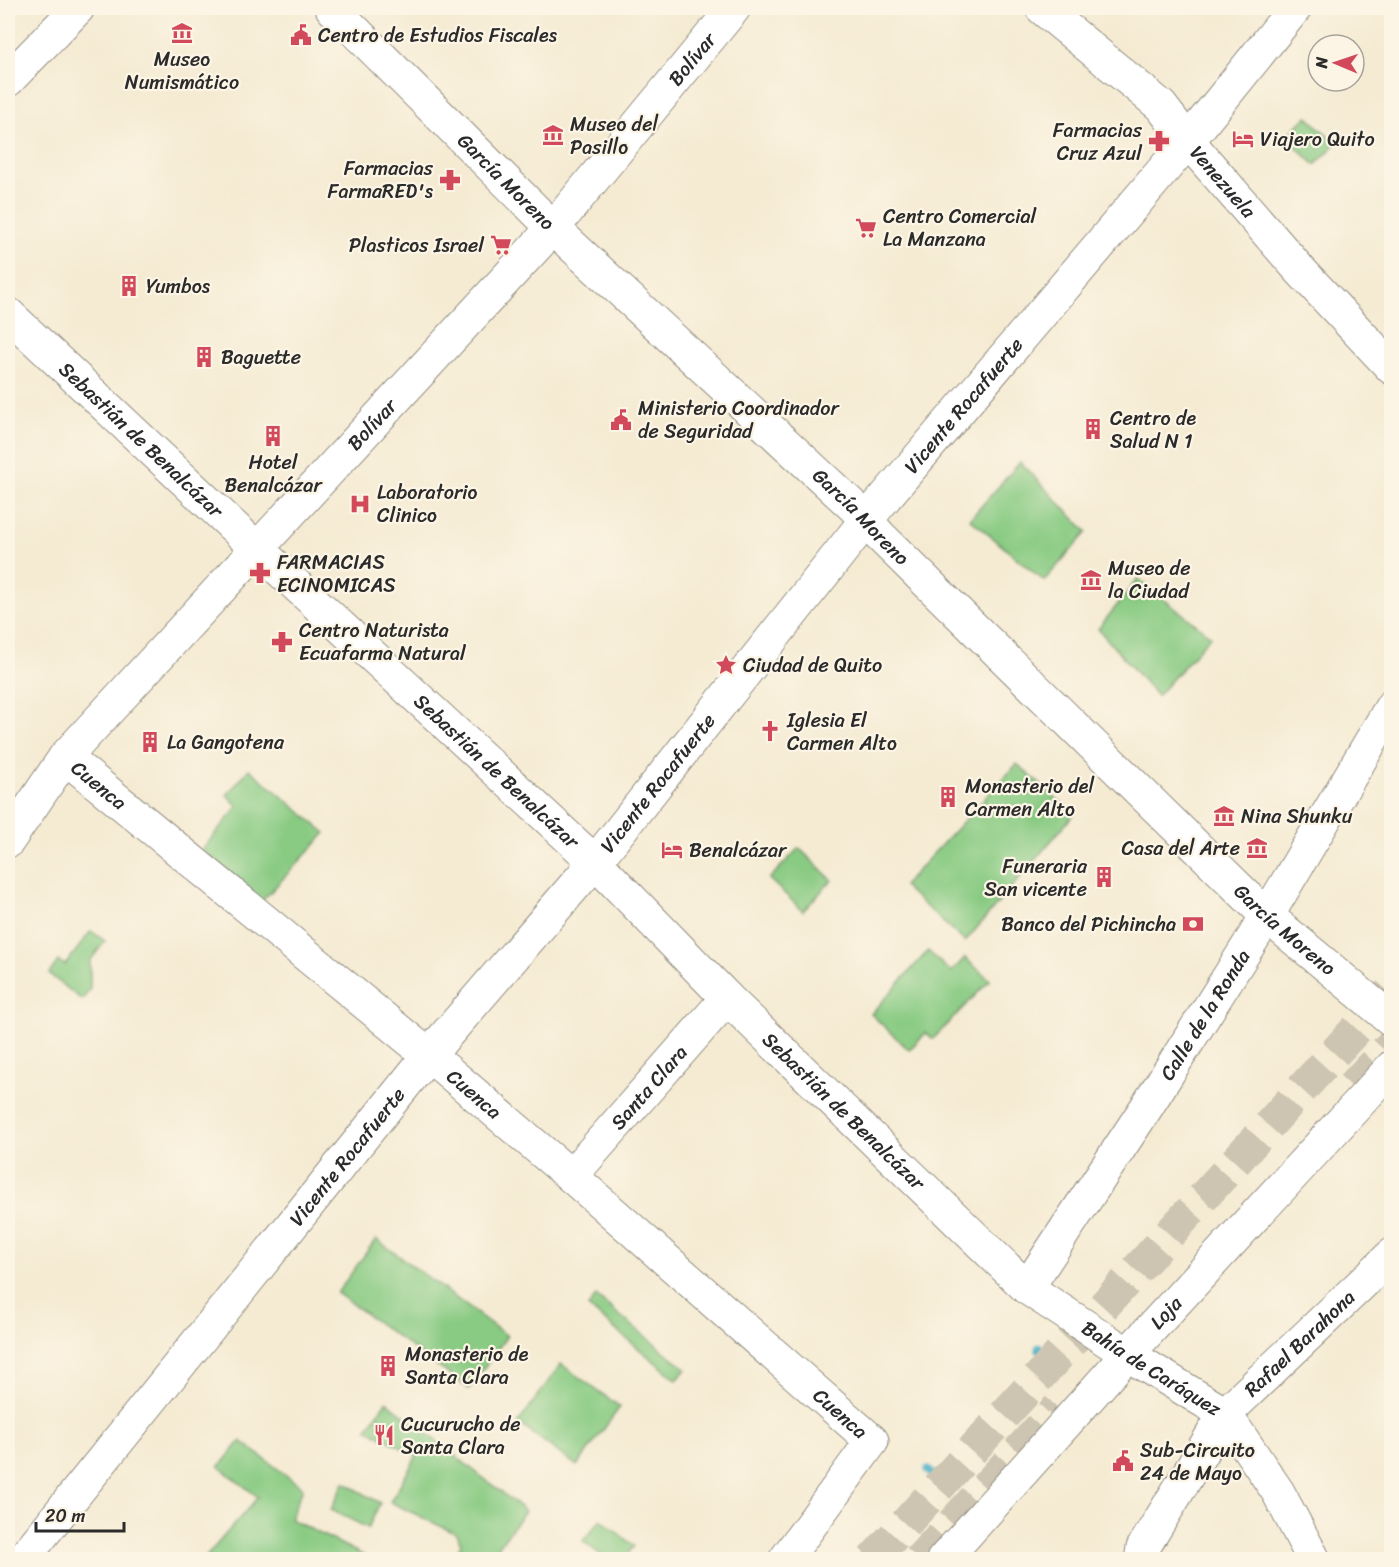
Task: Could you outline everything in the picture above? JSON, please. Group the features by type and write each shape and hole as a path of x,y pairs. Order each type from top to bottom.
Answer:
{"street":[{"path":"8,80 78,8"},
{"name":"García Moreno","path":"332,8 554,228 866,520 1267,916 1392,1020"},
{"name":"Bolívar","path":"8,842 65,757 554,228 734,8"},
{"name":"Venezuela","path":"1042,8 1161,106 1188,141 1298,268 1392,368"},
{"name":"Vicente Rocafuerte","path":"22,1560 428,1056 595,862 866,520 1188,141 1295,8"},
{"name":"Sebastián de Benalcázar","path":"8,314 257,549 595,862 727,998 1027,1288"},
{"name":"Calle de la Ronda","path":"1027,1288 1146,1108 1267,916 1392,706"},
{"name":"Cuenca","path":"65,757 444,1068 571,1176 872,1442 785,1560"},
{"name":"Santa Clara","path":"571,1176 727,998"},
{"name":"Loja","path":"943,1560 1392,1067"},
{"path":"1133,1354 1392,1076"},
{"name":"Rafael Barahona","path":"1141,1560 1143,1548 1225,1414 1392,1255"},
{"name":"Bahía de Caráquez","path":"1027,1288 1225,1414 1278,1492 1314,1560"}],"green space":[{"path":"1307,116 1336,144 1315,165 1286,137"},
{"path":"1020,462 1087,532 1044,581 970,519"},
{"path":"1138,579 1211,636 1157,696 1098,629"},
{"path":"1017,764 1074,814 965,942 903,886"},
{"path":"249,769 326,833 261,902 202,850 238,806 227,795"},
{"path":"799,848 832,880 803,911 769,879"},
{"path":"91,931 105,941 90,961 90,989 82,1000 49,974 58,961 65,965"},
{"path":"928,951 951,972 965,958 990,980 933,1039 926,1033 909,1050 871,1014"},
{"path":"376,1239 507,1336 469,1389 337,1293"},
{"path":"596,1296 686,1369 677,1380 588,1307"},
{"path":"561,1364 620,1407 577,1466 518,1423"},
{"path":"386,1401 525,1511 489,1559 453,1559 461,1544 457,1534 390,1502 417,1456 367,1429"},
{"path":"241,1441 303,1488 290,1519 371,1559 204,1559 258,1497 219,1467"},
{"path":"344,1482 380,1503 368,1528 331,1510"},
{"path":"601,1519 634,1546 624,1559 606,1559 583,1541"}],"waterway":[{"path":"1039,1348 1048,1358"},
{"path":"928,1470 938,1481"}],"tunnel":[{"path":"872,1560 1392,990"},
{"path":"1352,1087 1392,1044"},
{"path":"919,1560 1058,1408"}],"place":[{"name":"Museo Numismático","path":"182,33"},
{"name":"Centro de Estudios Fiscales","path":"301,35"},
{"name":"Museo del Pasillo","path":"553,135"},
{"name":"Viajero Quito","path":"1243,139"},
{"name":"Farmacias Cruz Azul","path":"1159,141"},
{"name":"Farmacias FarmaRED's","path":"450,180"},
{"name":"Centro Comercial La Manzana","path":"866,228"},
{"name":"Plasticos Israel","path":"501,245"},
{"name":"Yumbos","path":"129,286"},
{"name":"Baguette","path":"204,357"},
{"name":"Ministerio Coordinador de Seguridad","path":"621,420"},
{"name":"Centro de Salud N 1","path":"1093,429"},
{"name":"Hotel Benalcázar","path":"273,436"},
{"name":"Laboratorio Clinico","path":"360,504"},
{"name":"FARMACIAS ECINOMICAS","path":"260,573"},
{"name":"Museo de la Ciudad","path":"1091,580"},
{"name":"Centro Naturista Ecuafarma Natural","path":"282,642"},
{"name":"Ciudad de Quito","path":"726,665"},
{"name":"Iglesia El Carmen Alto","path":"770,731"},
{"name":"La Gangotena","path":"150,742"},
{"name":"Monasterio del Carmen Alto","path":"948,797"},
{"name":"Nina Shunku","path":"1224,816"},
{"name":"Casa del Arte","path":"1257,848"},
{"name":"Benalcázar","path":"672,850"},
{"name":"Funeraria San vicente","path":"1104,877"},
{"name":"Banco del Pichincha","path":"1193,924"},
{"name":"Monasterio de Santa Clara","path":"388,1366"},
{"name":"Cucurucho de Santa Clara","path":"384,1435"},
{"name":"Sub-Circuito 24 de Mayo","path":"1123,1461"}]}
